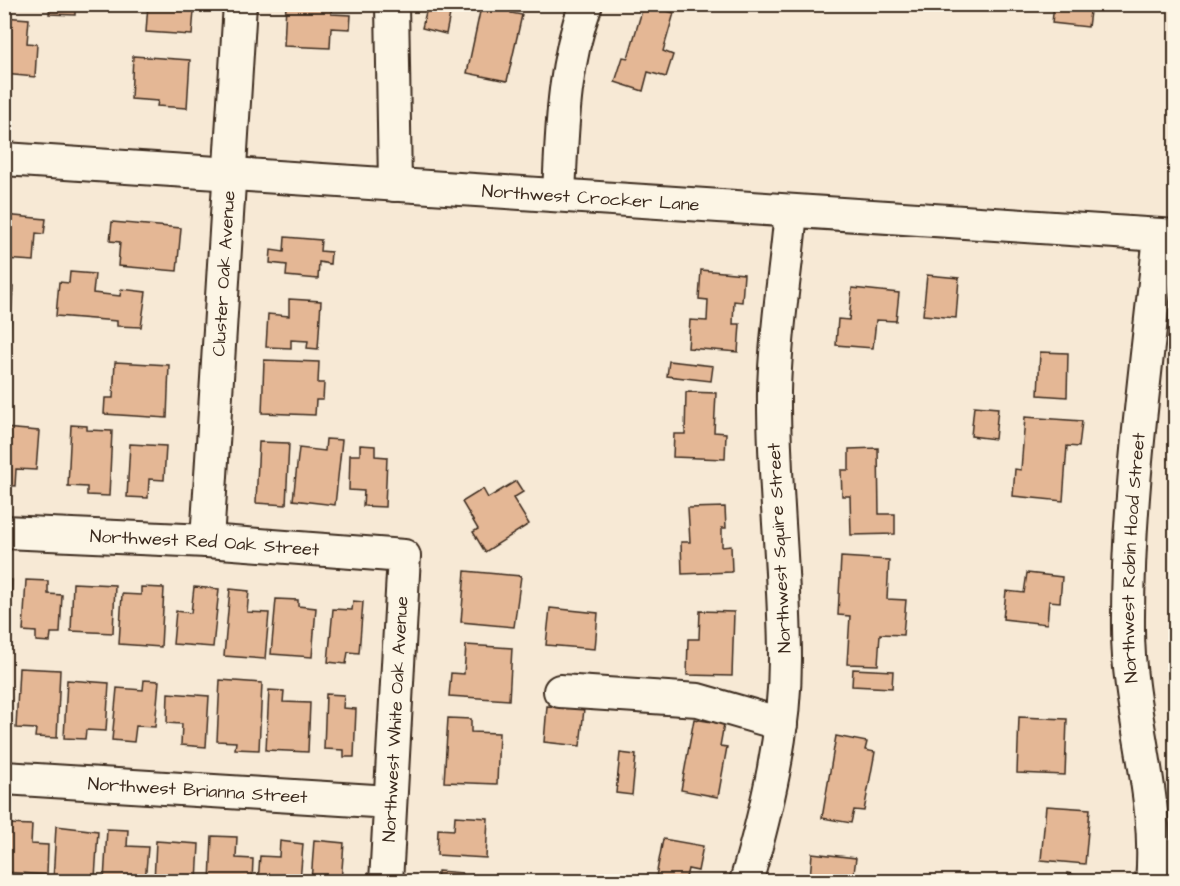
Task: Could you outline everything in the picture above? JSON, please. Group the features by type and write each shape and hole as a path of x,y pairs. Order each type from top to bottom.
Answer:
{"street":[{"name":"Cluster Oak Avenue","path":"207,541 240,4"},
{"path":"392,4 395,185"},
{"path":"559,195 565,91 571,52 586,4"},
{"name":"Northwest Crocker Lane","path":"4,159 1168,236"},
{"name":"Northwest Squire Street","path":"746,882 775,763 781,724 785,659 774,454 774,389 791,211"},
{"name":"Northwest Robin Hood Street","path":"1152,882 1153,824 1128,630 1137,458 1168,236"},
{"name":"Northwest Red Oak Street","path":"4,532 207,541 404,556"},
{"name":"Northwest White Oak Avenue","path":"386,882 404,556"},
{"path":"560,691 698,700 781,724"},
{"name":"Northwest Brianna Street","path":"4,778 390,802"}],"building":[{"path":"50,4 75,4 75,15 49,14"},
{"path":"148,4 177,4 177,10 194,11 192,35 146,32"},
{"path":"286,4 332,4 331,14 351,15 350,29 331,28 330,48 284,46"},
{"path":"428,4 452,4 446,34 422,28"},
{"path":"494,4 513,4 511,13 522,15 507,81 467,73 481,7 493,10"},
{"path":"644,4 674,13 663,51 673,55 666,77 648,72 643,91 615,82 623,57 628,58"},
{"path":"1054,4 1091,4 1088,27 1052,23"},
{"path":"4,17 29,19 27,43 37,44 35,77 4,74"},
{"path":"133,56 190,60 187,108 157,106 158,101 131,99"},
{"path":"4,215 46,219 44,234 36,233 34,261 4,259"},
{"path":"112,222 181,228 177,271 118,266 120,242 110,241"},
{"path":"285,237 321,240 320,251 331,252 330,264 319,262 318,279 286,276 287,265 270,263 271,250 284,252"},
{"path":"701,270 744,274 742,302 734,301 733,324 740,324 738,352 688,348 690,320 707,321 708,300 699,299"},
{"path":"70,272 95,274 93,293 120,296 121,289 146,292 141,327 117,326 117,321 56,316 59,282 69,283"},
{"path":"927,275 959,278 956,318 923,315"},
{"path":"4,286 13,287 9,343 4,343"},
{"path":"852,288 899,293 896,321 876,320 873,348 836,345 838,319 849,320"},
{"path":"289,299 321,301 318,349 307,348 308,341 291,340 291,348 266,347 268,314 289,316"},
{"path":"1040,352 1068,353 1067,397 1038,395"},
{"path":"264,360 319,362 318,383 324,383 323,400 316,400 315,415 262,413"},
{"path":"669,361 713,366 711,381 667,376"},
{"path":"115,362 169,365 167,418 104,414 105,398 113,398"},
{"path":"686,392 716,393 714,432 726,433 725,459 673,457 674,434 685,434"},
{"path":"974,406 998,408 995,439 971,436"},
{"path":"1025,417 1082,421 1079,447 1067,446 1063,501 1013,496 1015,469 1021,470"},
{"path":"71,425 87,426 87,430 112,431 109,496 87,495 87,487 68,486"},
{"path":"4,428 39,431 36,470 16,469 15,486 4,485"},
{"path":"326,439 342,440 335,505 293,500 299,448 325,451"},
{"path":"259,442 289,443 286,505 256,503"},
{"path":"130,444 166,446 164,480 149,479 148,498 127,497"},
{"path":"360,445 375,446 375,456 387,457 385,507 363,506 364,491 349,490 350,455 360,455"},
{"path":"878,448 879,514 895,514 895,534 851,535 850,496 842,496 841,470 849,470 849,449"},
{"path":"516,481 523,492 513,498 529,524 485,552 473,532 478,529 462,502 483,489 488,498"},
{"path":"725,507 726,528 722,528 722,547 731,546 732,572 682,574 681,542 690,542 688,508"},
{"path":"841,557 889,560 887,599 906,600 903,635 880,634 878,665 847,664 850,616 838,615"},
{"path":"465,571 521,576 514,627 461,622"},
{"path":"1027,573 1062,577 1060,602 1049,601 1047,624 1003,619 1006,591 1024,593"},
{"path":"4,579 12,580 10,626 4,626"},
{"path":"26,580 48,581 48,594 62,595 60,633 51,633 50,642 36,641 36,632 23,631"},
{"path":"73,583 115,585 113,633 71,631"},
{"path":"141,587 164,588 161,647 119,644 122,594 141,595"},
{"path":"194,587 219,589 213,647 173,644 176,611 191,613"},
{"path":"230,589 249,591 247,612 269,613 265,659 224,656"},
{"path":"276,599 298,600 298,606 316,608 312,657 271,654"},
{"path":"353,601 363,602 359,653 348,652 346,664 328,662 333,609 352,610"},
{"path":"550,608 598,613 595,649 546,645"},
{"path":"700,611 734,612 732,676 687,675 688,639 699,639"},
{"path":"466,645 512,648 509,700 449,696 451,673 464,674"},
{"path":"19,668 60,670 57,738 35,737 36,729 16,728"},
{"path":"853,669 893,671 892,688 852,686"},
{"path":"67,680 109,683 106,731 86,730 85,739 64,738"},
{"path":"144,680 159,681 155,727 136,726 134,742 112,740 117,688 143,690"},
{"path":"220,680 262,683 259,750 235,749 236,742 217,741"},
{"path":"269,690 284,691 283,702 310,703 308,752 266,750"},
{"path":"168,693 209,696 206,747 181,745 182,724 167,723"},
{"path":"326,694 344,695 343,708 356,709 354,757 344,757 344,750 324,749"},
{"path":"547,706 584,709 580,746 544,742"},
{"path":"1019,717 1067,719 1065,775 1017,773"},
{"path":"448,718 471,719 471,732 499,733 497,784 444,782"},
{"path":"694,719 724,724 720,746 727,747 718,797 681,790"},
{"path":"836,736 867,742 865,750 875,752 864,811 854,810 851,823 822,818"},
{"path":"620,753 636,755 632,795 616,793"},
{"path":"1046,806 1090,809 1085,864 1041,860"},
{"path":"455,816 488,818 486,858 437,855 438,829 454,830"},
{"path":"7,824 32,825 31,844 48,845 47,875 4,872"},
{"path":"56,826 98,831 95,878 68,876 67,882 53,882"},
{"path":"107,829 128,830 127,846 148,847 145,882 104,881"},
{"path":"212,836 237,837 236,858 253,859 252,882 210,882"},
{"path":"663,839 703,846 698,871 688,869 685,882 655,882"},
{"path":"314,840 344,843 341,882 311,882"},
{"path":"156,841 199,844 197,882 154,882"},
{"path":"280,841 303,844 300,882 258,882 260,856 279,857"},
{"path":"812,853 856,858 853,880 868,882 819,882 810,879"},
{"path":"438,871 462,873 461,882 437,882"},
{"path":"1067,873 1096,880 1095,882 1065,882"}]}
